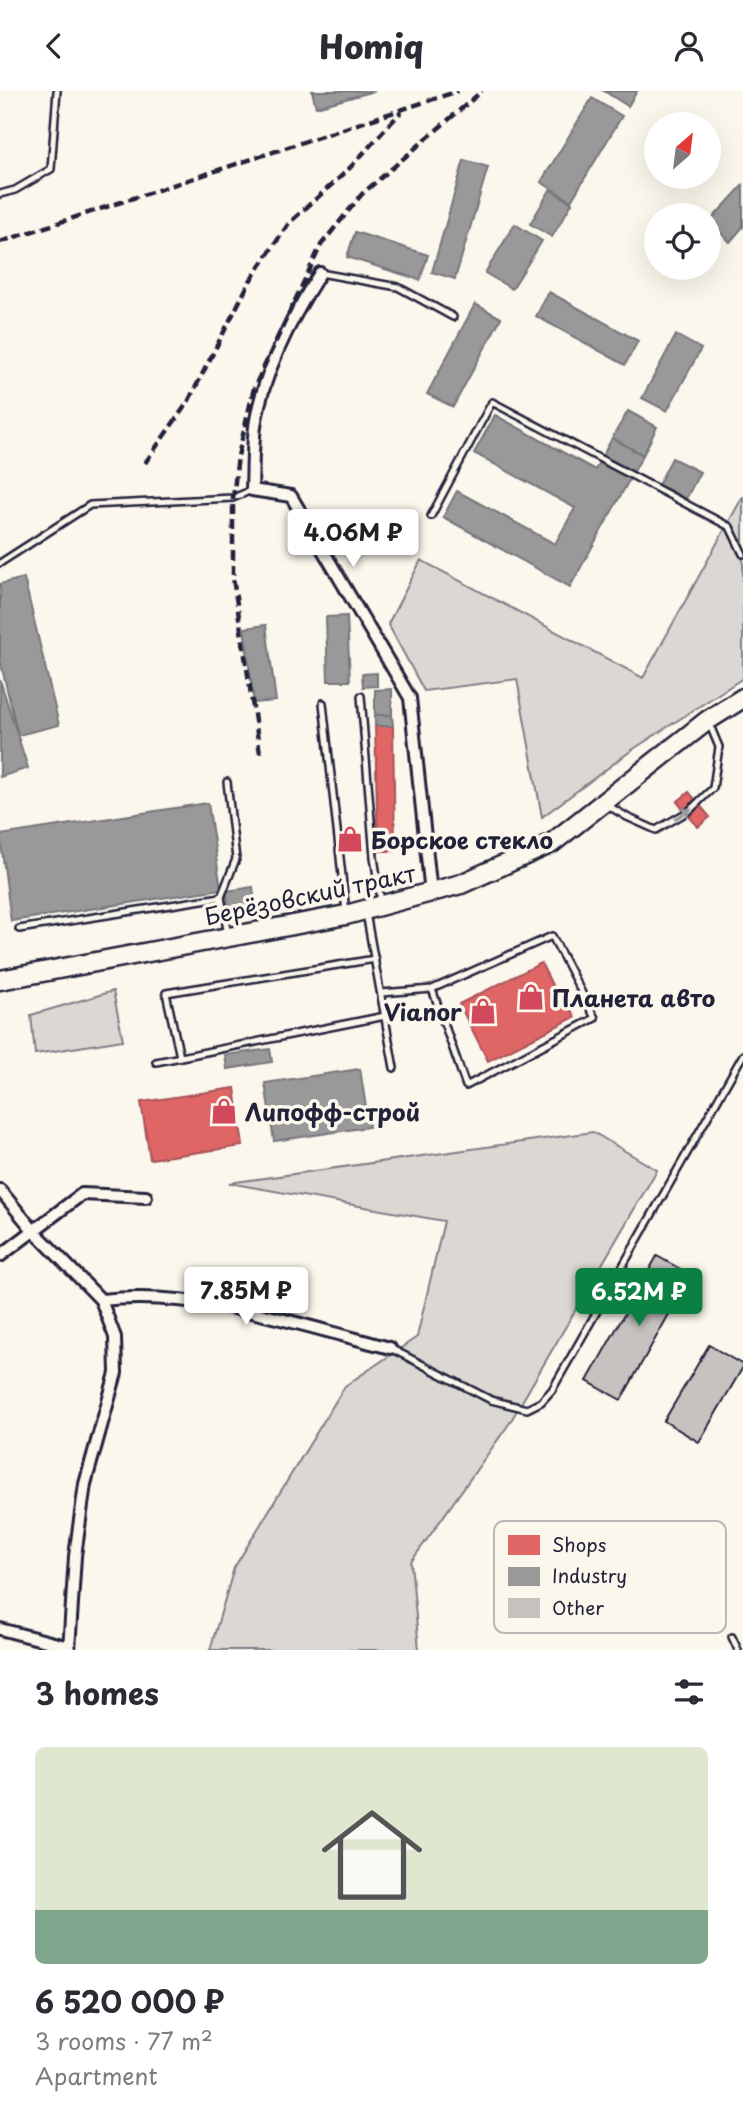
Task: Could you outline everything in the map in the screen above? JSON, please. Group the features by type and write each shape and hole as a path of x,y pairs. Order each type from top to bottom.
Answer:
{"main road":[{"name":"Берёзовский тракт","path":"0,980 346,915 461,884 552,842 708,720 743,698"}],"street":[{"path":"320,273 303,300 273,363 256,421 252,490 291,496 410,698 431,893"},
{"path":"0,1190 33,1230 101,1300 115,1337 116,1373 85,1484 75,1556 69,1649 0,1629"},
{"path":"0,1256 82,1194 146,1197"},
{"path":"101,1300 133,1297 218,1304 390,1348"}],"lane":[{"path":"0,194 15,190 51,169 57,91"},
{"path":"320,273 398,287 453,317"},
{"path":"431,516 492,402 730,527 743,554"},
{"path":"0,563 90,505 233,498 252,490"},
{"path":"361,696 374,857 375,959 394,1068"},
{"path":"323,703 346,915"},
{"path":"601,802 656,829 689,811 713,788 719,747 708,720"},
{"path":"227,782 236,859 221,897 229,938"},
{"path":"19,929 221,897"},
{"path":"381,993 432,989 552,936 595,1018 466,1086 432,989"},
{"path":"180,1057 166,993 375,959"},
{"path":"156,1062 385,1016"},
{"path":"390,1348 491,1400 527,1409 541,1402 552,1390 743,1055"},
{"path":"732,1637 738,1650"}],"shaded area":[{"path":"743,496 743,678 632,750 542,817 517,679 424,691 388,624 421,560 643,678"},
{"path":"113,991 123,1040 35,1054 31,1015"},
{"path":"593,1132 657,1170 509,1424 411,1562 419,1650 210,1650 234,1568 345,1386 417,1337 444,1221 229,1183"}],"building: Shops":[{"path":"375,726 393,726 395,851 378,851"},
{"path":"689,792 710,817 698,827 677,802"},
{"path":"541,963 558,997 563,994 575,1017 488,1061 459,1004"},
{"path":"235,1088 243,1146 150,1159 141,1102"}],"building: Industry":[{"path":"312,91 375,91 316,107"},
{"path":"604,91 637,91 628,106"},
{"path":"592,98 622,116 571,201 541,182"},
{"path":"464,160 488,167 455,279 432,272"},
{"path":"743,185 743,227 730,242 721,233 721,209"},
{"path":"550,190 572,203 552,237 530,224"},
{"path":"515,224 542,241 512,289 485,273"},
{"path":"355,232 428,255 420,280 347,257"},
{"path":"549,292 638,341 625,365 536,316"},
{"path":"475,304 501,318 453,407 427,394"},
{"path":"676,335 701,349 667,411 642,398"},
{"path":"628,411 657,427 643,455 612,438"},
{"path":"495,415 595,470 612,438 643,455 570,587 443,517 457,491 555,544 575,508 474,453"},
{"path":"672,458 700,472 686,499 658,485"},
{"path":"24,578 59,725 18,735 0,660 0,584"},
{"path":"347,616 350,681 328,681 326,617"},
{"path":"266,625 276,701 254,703 244,628"},
{"path":"377,673 377,686 363,687 362,674"},
{"path":"0,680 28,768 0,777"},
{"path":"392,689 392,715 375,715 375,690"},
{"path":"375,715 392,715 393,726 375,726"},
{"path":"208,803 221,889 11,921 0,835"},
{"path":"253,887 255,904 229,908 226,891"},
{"path":"270,1049 272,1062 227,1069 225,1055"},
{"path":"360,1069 369,1127 274,1141 265,1083"}],"building: Other":[{"path":"657,1256 691,1275 621,1400 587,1381"},
{"path":"709,1345 743,1367 699,1442 664,1421"}],"railway":[{"path":"0,242 458,91"},
{"path":"260,753 233,578 233,498 238,456 254,388 321,245 362,194 482,91"},
{"path":"145,463 188,402 250,281 289,223 347,171 401,112"}],"place":[{"name":"Борское стекло","path":"350,839"},
{"name":"Планета авто","path":"531,997"},
{"name":"Vianor","path":"483,1011"},
{"name":"Липофф-строй","path":"224,1111"}]}
